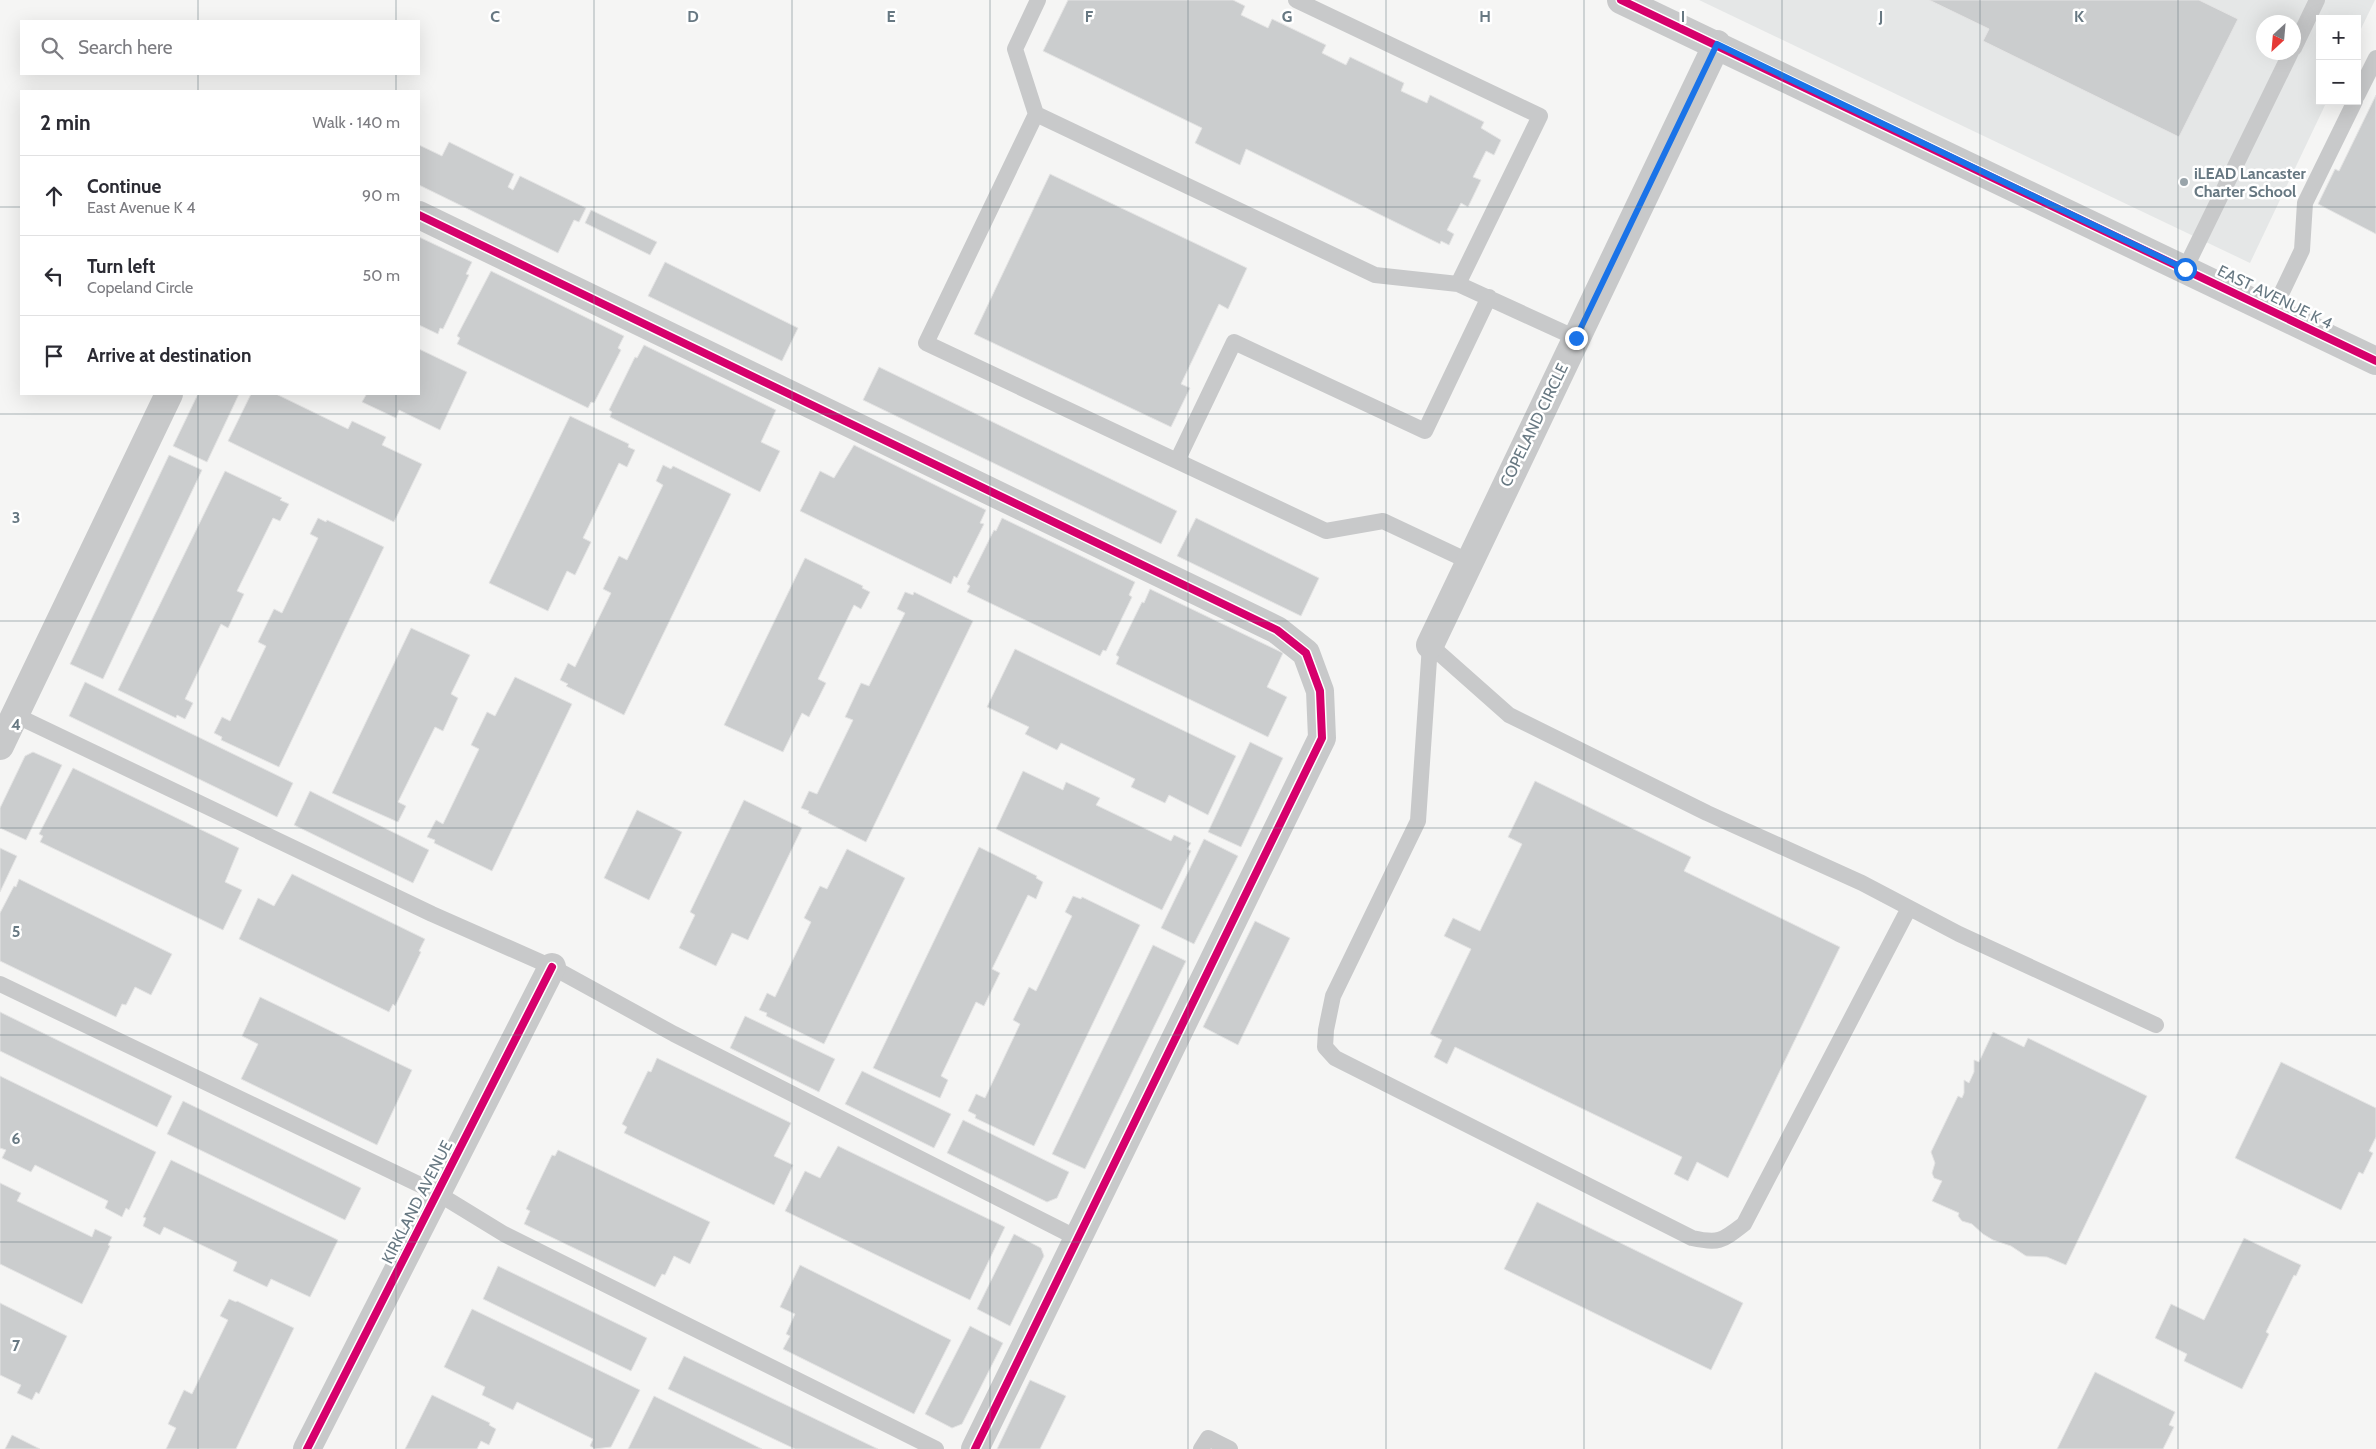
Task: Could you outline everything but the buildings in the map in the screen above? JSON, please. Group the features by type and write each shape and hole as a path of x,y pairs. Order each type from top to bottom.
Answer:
{"street":[{"name":"EAST AVENUE K 4","path":"1635,3 2185,269 2374,357"},
{"name":"COPELAND CIRCLE","path":"1430,645 1468,560 1717,44"},
{"path":"420,215 1277,630 1306,653 1320,691 1322,738 975,1449"},
{"path":"0,746 169,395"},
{"name":"KIRKLAND AVENUE","path":"307,1449 552,967"}],"lane":[{"path":"1038,0 1015,48 1036,114 926,343 1326,531 1383,521 1468,560"},
{"path":"1296,0 1540,116 1458,284"},
{"path":"2301,33 2317,0"},
{"path":"2361,88 2376,58"},
{"path":"2185,269 2287,60"},
{"path":"2273,311 2302,250 2304,202 2353,105"},
{"path":"1036,114 1375,275 1458,284 1576,338"},
{"path":"1177,461 1234,342 1425,431 1489,297"},
{"path":"1430,645 1418,821 1333,996 1326,1030 1325,1047 1334,1058 1692,1238 1712,1242 1726,1238 1744,1224 1909,908"},
{"path":"1430,645 1509,715 1708,813 1862,883 1959,934 2156,1025"},
{"path":"15,715 432,914 552,967 674,1034 1077,1238"},
{"path":"0,984 437,1193 504,1234 936,1449"},
{"path":"1201,1449 1208,1438 1230,1449"}],"shaded area":[{"name":"iLEAD Lancaster Charter School","path":"1699,0 2375,0 2361,29 2361,15 2316,15 2316,105 2325,105 2250,263"}],"cycle path":[{"path":"1621,0 2376,361"},
{"path":"420,215 1277,630 1306,653 1320,691 1322,738 975,1449"},
{"path":"307,1449 552,967"}],"place":[{"name":"iLEAD Lancaster Charter School","path":"2184,182"}],"route":[{"path":"1576,338 1717,44 2185,269"}]}
